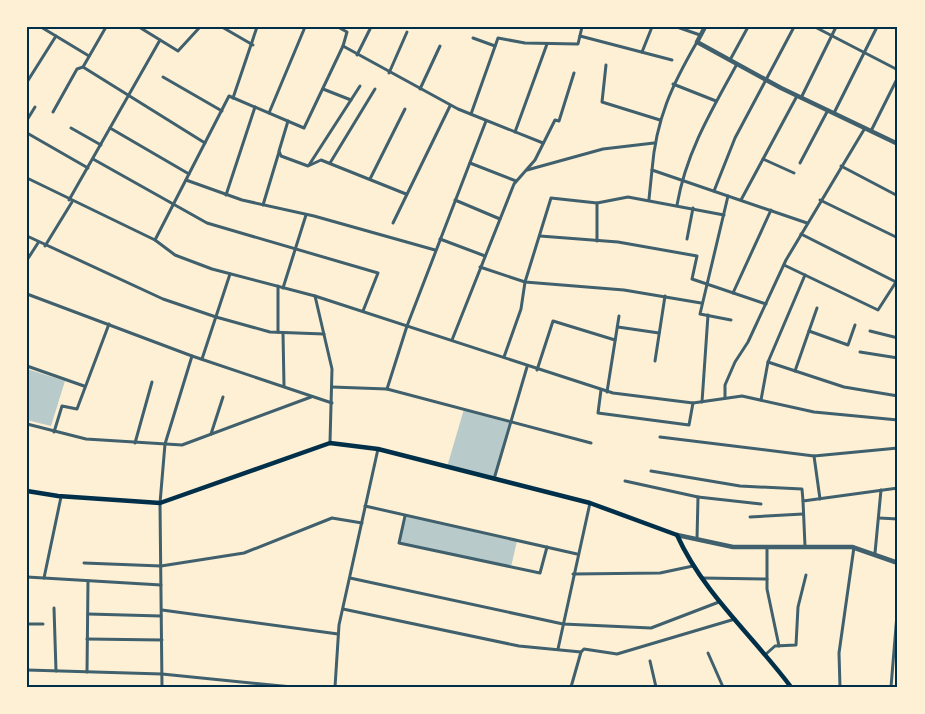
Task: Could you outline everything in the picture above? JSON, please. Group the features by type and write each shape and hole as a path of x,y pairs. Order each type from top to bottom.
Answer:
{"main road":[{"path":"27,491 61,497 160,503 330,443 378,449 590,503 677,535 693,566 791,687"}],"street":[{"path":"41,27 89,56"},
{"path":"53,112 106,27"},
{"path":"139,27 178,51 200,27"},
{"path":"222,27 253,45"},
{"path":"233,98 253,45 257,27"},
{"path":"269,113 305,27"},
{"path":"155,240 229,96 304,128 343,46 347,32 338,27"},
{"path":"357,55 371,27"},
{"path":"471,114 498,38 525,43 578,44 582,27"},
{"path":"642,52 652,27"},
{"path":"677,27 700,35"},
{"path":"649,200 654,143 660,120 673,84 705,27"},
{"path":"729,60 748,27"},
{"path":"714,191 735,138 794,27"},
{"path":"815,27 898,70"},
{"path":"741,200 836,27"},
{"path":"834,113 878,27"},
{"path":"389,73 407,32"},
{"path":"27,82 56,36"},
{"path":"580,36 672,60"},
{"path":"473,38 495,46"},
{"path":"45,246 160,40"},
{"path":"697,42 767,81 898,144"},
{"path":"515,132 547,44"},
{"path":"343,46 451,106 543,144"},
{"path":"420,89 440,46"},
{"path":"677,205 681,180 695,141 737,64"},
{"path":"606,65 602,102 660,120"},
{"path":"83,67 205,143"},
{"path":"452,340 516,181 543,144 555,120 558,121 574,73"},
{"path":"163,77 222,111"},
{"path":"871,131 898,77"},
{"path":"673,84 716,102"},
{"path":"308,166 360,86"},
{"path":"323,89 351,100"},
{"path":"330,163 375,89"},
{"path":"393,223 451,106"},
{"path":"27,120 35,107"},
{"path":"226,195 255,107"},
{"path":"370,179 405,109"},
{"path":"800,163 828,110"},
{"path":"263,205 288,121"},
{"path":"387,389 407,326 486,121"},
{"path":"71,128 101,145"},
{"path":"110,128 189,174"},
{"path":"725,398 725,385 784,265 820,200 865,128"},
{"path":"27,133 88,168"},
{"path":"526,170 603,149 654,143"},
{"path":"279,151 281,156 308,166 321,160 330,163 406,194"},
{"path":"93,159 207,223 378,273 363,311"},
{"path":"763,159 794,173"},
{"path":"470,163 516,181"},
{"path":"841,166 898,196"},
{"path":"651,170 807,223"},
{"path":"27,178 70,201 155,240 175,255 230,274 363,311 607,392 693,403 742,396 814,412 898,420"},
{"path":"186,180 226,195 306,214 436,250"},
{"path":"728,196 700,314 731,320"},
{"path":"504,357 521,309 525,282 551,198 597,203 628,197 724,215"},
{"path":"455,200 500,219"},
{"path":"820,200 898,238"},
{"path":"597,203 597,240"},
{"path":"687,239 693,208"},
{"path":"733,293 771,210"},
{"path":"278,332 280,287 306,214"},
{"path":"784,265 878,310 897,282 801,234"},
{"path":"27,236 163,299 216,317 283,333 324,334"},
{"path":"540,236 597,240 697,256 692,279 766,304"},
{"path":"440,239 484,256"},
{"path":"27,260 38,243"},
{"path":"480,267 525,282 665,296 701,303"},
{"path":"202,359 230,274"},
{"path":"761,400 768,362 805,275"},
{"path":"27,294 192,356 332,403"},
{"path":"315,296 332,369 330,443"},
{"path":"655,361 665,296"},
{"path":"795,371 818,308"},
{"path":"702,402 708,315"},
{"path":"607,392 619,316"},
{"path":"537,370 553,321 615,340"},
{"path":"54,432 62,406 77,409 109,324"},
{"path":"809,331 848,345 855,325"},
{"path":"618,327 659,333"},
{"path":"870,331 898,339"},
{"path":"283,333 284,386"},
{"path":"860,352 898,358"},
{"path":"162,687 160,503 165,444 192,356"},
{"path":"768,362 844,387 898,396"},
{"path":"27,366 84,386"},
{"path":"494,479 527,367"},
{"path":"135,442 152,382"},
{"path":"332,387 387,389 591,443"},
{"path":"602,390 598,412 689,425 693,403"},
{"path":"27,424 86,439 182,445 313,396"},
{"path":"212,434 223,397"},
{"path":"660,437 814,456 898,448"},
{"path":"334,687 338,634 378,449"},
{"path":"814,456 820,499"},
{"path":"651,471 740,486 802,489 805,546"},
{"path":"625,481 698,497 761,504"},
{"path":"803,501 898,488"},
{"path":"875,553 881,490"},
{"path":"44,578 61,497"},
{"path":"697,539 698,497"},
{"path":"558,650 577,554 590,503"},
{"path":"365,506 577,554"},
{"path":"750,517 803,514"},
{"path":"405,516 399,543 540,573 547,547"},
{"path":"84,562 161,566 244,553 332,518 362,523"},
{"path":"878,518 898,519"},
{"path":"677,535 733,547 854,547 898,563"},
{"path":"767,547 767,579 779,646"},
{"path":"840,687 839,653 854,547"},
{"path":"573,574 660,573 693,566"},
{"path":"766,654 779,646 796,645 798,607 806,575"},
{"path":"27,578 161,585"},
{"path":"350,578 563,624 651,628 720,602"},
{"path":"702,578 767,579"},
{"path":"87,672 88,581"},
{"path":"891,687 898,602"},
{"path":"54,608 56,671"},
{"path":"343,609 497,641 558,650 580,652 584,649 617,654 735,619"},
{"path":"161,610 338,634"},
{"path":"88,614 161,616"},
{"path":"27,624 43,624"},
{"path":"87,639 162,640"},
{"path":"571,687 580,652"},
{"path":"708,653 723,687"},
{"path":"650,661 656,687"},
{"path":"27,670 162,674 292,687"},
{"path":"892,670 898,671"}],"shaded area":[{"path":"27,369 65,381 51,426 27,420"},
{"path":"464,409 511,423 494,479 447,467"},
{"path":"405,516 517,541 511,567 399,543"}]}
